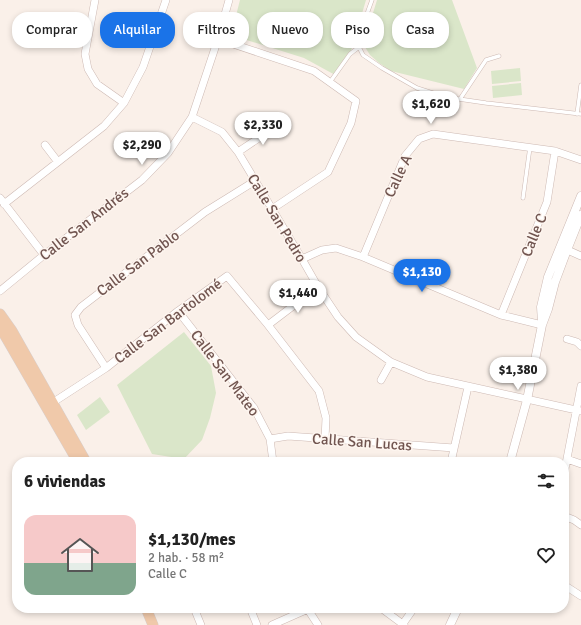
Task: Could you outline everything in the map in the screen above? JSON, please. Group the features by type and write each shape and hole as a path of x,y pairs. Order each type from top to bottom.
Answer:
{"main road":[{"path":"0,314 12,331 76,457"},
{"path":"0,327 83,457"},
{"path":"148,613 153,625"},
{"path":"155,613 160,625"}],"street":[{"path":"95,0 85,54 88,69 97,84 124,103"},
{"path":"44,255 2,201 58,162 104,126 124,103 142,67 166,0"},
{"name":"Calle San Andrés","path":"226,12 229,0"},
{"name":"Calle San Andrés","path":"0,292 44,255 142,180 168,153 192,117 215,48"},
{"path":"245,48 314,71 356,101 351,123 328,172 272,209"},
{"name":"Calle San Pedro","path":"192,117 222,132 238,152 318,287 338,317 356,337 391,362 427,377 578,410"},
{"path":"238,152 278,125"},
{"name":"Calle A","path":"363,257 405,156 419,139 433,134 555,151 581,160"},
{"path":"45,145 58,162"},
{"name":"Calle C","path":"501,315 547,202 555,151"},
{"name":"Calle San Pablo","path":"106,368 78,325 75,315 81,307 205,212 255,181"},
{"path":"563,248 581,197"},
{"path":"511,457 527,400 542,324 541,307 548,277 581,215"},
{"path":"302,259 322,250 336,248 363,257 501,315 542,324"},
{"path":"563,248 581,256"},
{"name":"Calle San Bartolomé","path":"50,405 106,368 178,311 227,276 268,324 319,391 326,418 325,439"},
{"path":"268,324 318,287"},
{"name":"Calle San Mateo","path":"178,311 254,408 270,439 272,457"},
{"path":"567,339 577,342 581,346"},
{"path":"381,380 391,362"},
{"path":"567,457 578,410 581,386"},
{"path":"452,457 468,387"},
{"name":"Calle San Lucas","path":"270,439 288,436 454,448"},
{"path":"569,460 581,464"},
{"path":"569,518 581,525"},
{"path":"569,588 581,596"},
{"path":"196,613 201,625"},
{"path":"252,613 258,625"},
{"path":"272,625 298,613"},
{"path":"310,613 318,625"},
{"path":"387,613 402,625 410,613"},
{"path":"450,625 456,613"}],"lane":[{"path":"368,12 372,0"},
{"path":"330,82 350,54 358,48"},
{"path":"360,48 363,55 417,88 460,99 579,114 581,85"},
{"path":"460,99 486,60 499,56"},
{"path":"523,198 530,147"}],"green space":[{"path":"240,0 366,0 362,12 331,12 331,48 352,48 350,54 337,76 304,58 272,48 323,48 323,12 257,12 257,43 249,41 249,12 237,12"},
{"path":"377,0 452,0 477,68 464,89 391,71 379,63 370,55 366,48 384,48 384,12 373,12"},
{"path":"520,68 521,81 492,84 491,71"},
{"path":"521,83 522,95 493,98 492,86"},
{"path":"184,332 211,366 216,393 210,418 202,440 186,457 171,457 152,454 117,385"},
{"path":"100,397 110,412 86,430 77,415"}]}
